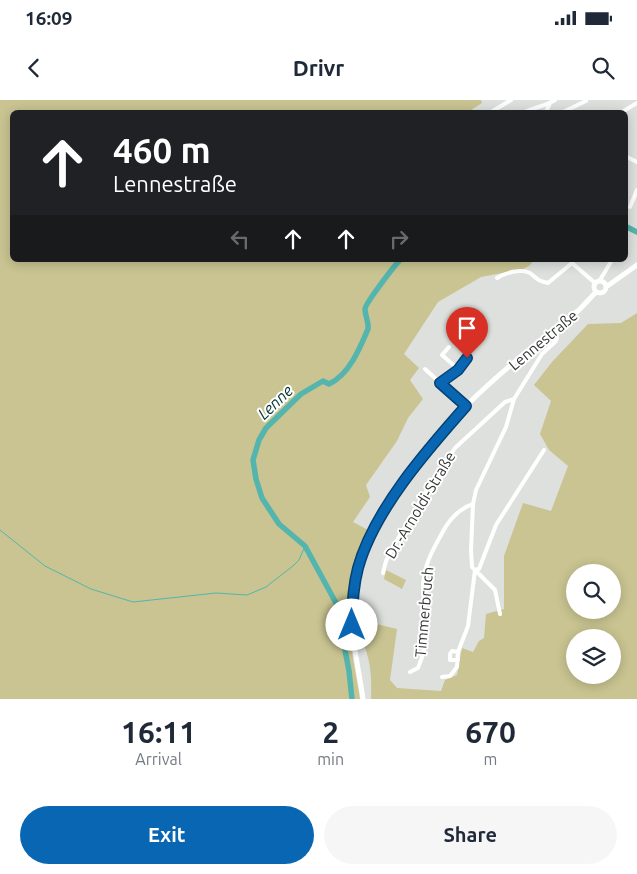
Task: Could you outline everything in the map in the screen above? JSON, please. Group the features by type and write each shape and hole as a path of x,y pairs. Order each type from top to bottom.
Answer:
{"main road":[{"path":"606,287 605,283 600,280 594,283 596,292 602,292 606,287 637,265"},
{"name":"Lennestraße","path":"363,699 352,620 353,596 358,568 379,520 422,458 466,406 580,310 596,292"}],"street":[{"path":"494,110 511,100"},
{"path":"529,110 555,100"},
{"path":"567,110 586,101"},
{"path":"625,110 637,103"},
{"path":"637,190 631,205 637,203"},
{"path":"497,278 504,274 525,271 536,280 548,283 573,262"},
{"path":"575,262 594,283"},
{"path":"600,280 611,262"},
{"name":"Dr.-Arnoldi-Straße","path":"383,573 398,539 423,496 455,448 505,402 514,399 542,354 556,341 557,337 553,331"},
{"path":"442,354 449,346"},
{"path":"437,350 458,370"},
{"path":"440,383 458,370 467,358"},
{"path":"424,369 466,406"},
{"path":"500,614 495,590 472,567 473,504 478,483 506,427 514,399"},
{"path":"475,570 479,569 496,525 544,450"},
{"name":"Timmerbruch","path":"410,672 418,668 424,645 426,619 423,583 430,554 449,521 462,509 473,504"},
{"path":"442,677 453,674 457,668 458,652 468,626 475,570"},
{"path":"458,652 452,651 450,654 450,660 458,660"}],"shaded area":[{"path":"0,100 481,100 482,103 471,110 10,110 10,262 532,262 523,269 481,277 438,302 404,354 419,368 410,380 423,399 408,418 397,441 366,485 370,497 353,522 370,531 356,565 348,602 350,638 360,699 0,699"},
{"path":"637,313 637,699 371,699 369,664 358,631 364,621 397,629 390,680 397,688 441,691 445,680 457,675 462,648 473,652 479,641 484,638 486,614 504,609 504,556 523,503 551,511 568,466 549,450 540,434 551,401 534,385 552,362 588,324 621,323"},
{"path":"386,570 406,580 402,589 384,579"}],"waterway":[{"name":"Lenne","path":"628,228 637,232"},
{"name":"Lenne","path":"352,699 349,671 336,603 305,546 279,524 262,498 253,460 259,440 266,428 301,394 323,381 329,384 348,368 368,329 365,312 366,306 398,262"},
{"path":"0,530 45,566 91,589 133,602 216,593 247,595 266,587 294,565 299,560 305,546"}],"route":[{"path":"352,625 354,588 358,568 365,549 379,520 422,458 466,406 440,383 458,370 467,358"}]}
